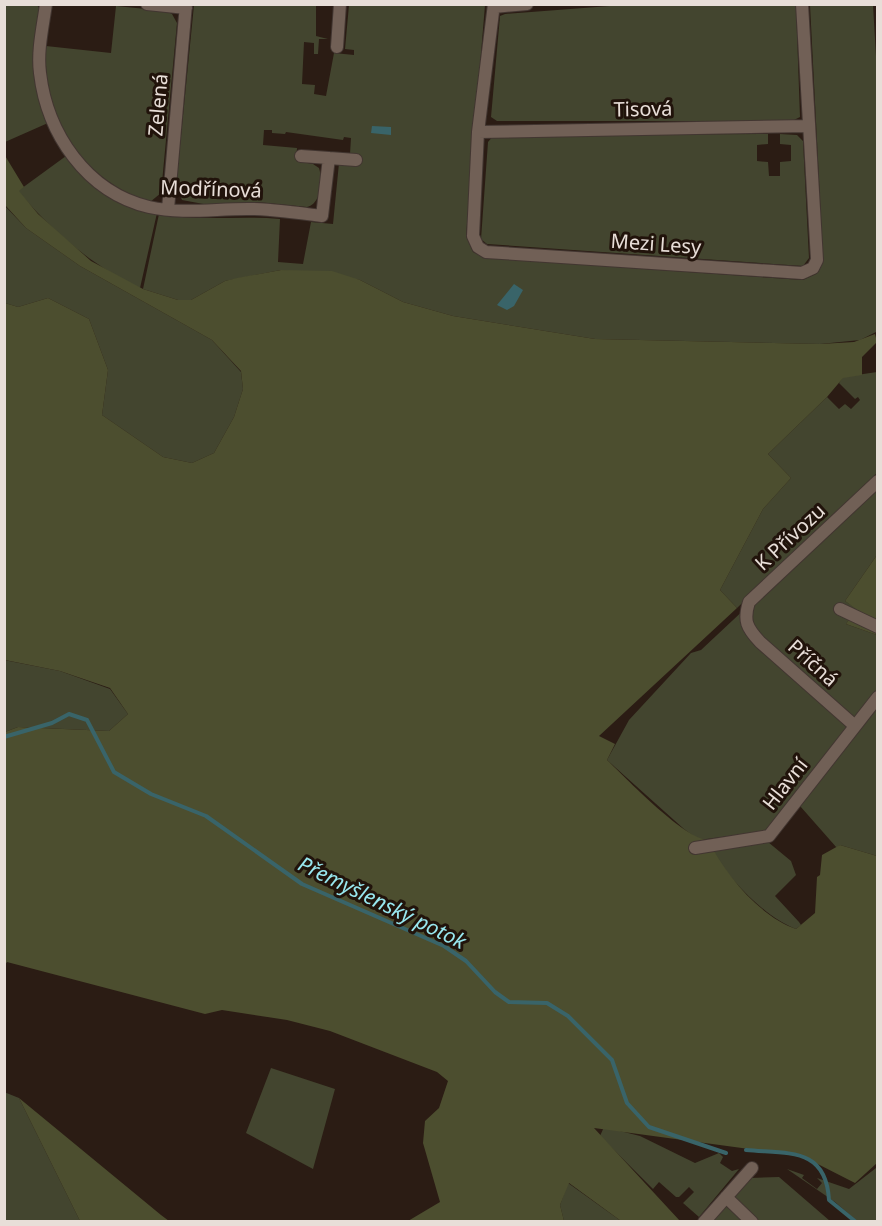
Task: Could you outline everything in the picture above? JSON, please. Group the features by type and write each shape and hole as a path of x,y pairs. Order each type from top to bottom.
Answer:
{"street":[{"name":"Modřínová","path":"46,4 39,71 48,113 63,144 76,161 118,195 147,206 168,209 201,212 253,209 322,216 329,158"},
{"path":"147,4 186,6"},
{"path":"337,47 340,4"},
{"path":"494,6 526,4"},
{"name":"Mezi Lesy","path":"494,6 478,132 473,236 478,247 486,252 802,273 813,268 817,260 802,4"},
{"name":"Zelená","path":"168,209 186,6"},
{"name":"Tisová","path":"478,132 808,126"},
{"path":"301,156 356,160"},
{"name":"K Přívozu","path":"747,628 745,615 749,602 878,481"},
{"path":"840,609 878,627"},
{"name":"Příčná","path":"747,628 855,726"},
{"name":"Hlavní","path":"695,848 769,836 878,697"},
{"path":"704,1221 752,1168"},
{"path":"726,1197 752,1221"}],"green space":[{"path":"636,4 796,5 800,117 792,121 497,121 491,117 500,16"},
{"path":"5,5 37,5 39,8 48,123 5,142"},
{"path":"194,5 316,5 316,36 328,39 319,39 318,54 314,54 314,43 304,42 302,84 315,85 314,94 326,96 334,53 354,55 354,50 345,49 349,5 485,5 466,236 473,252 485,258 803,280 816,274 823,258 810,5 873,5 878,90 878,331 860,340 820,344 595,339 453,316 403,302 360,280 281,270 225,281 191,300 178,300 143,289 159,214 190,218 280,219 278,262 303,264 311,222 333,224 339,163 360,165 361,155 350,154 351,138 344,137 343,140 286,132 285,134 272,133 272,130 264,130 263,145 297,148 296,161 313,164 319,168 320,191 312,205 307,207 257,202 214,206 182,200 176,186"},
{"path":"116,6 166,11 172,14 177,23 161,193 150,202 126,192 104,178 86,162 59,121 51,98 46,72 46,46 111,53"},
{"path":"768,134 768,144 757,145 757,161 768,162 769,176 780,176 780,162 791,161 791,145 780,144 780,134 797,135 803,141 809,258 803,266 487,244 481,239 488,142 494,135"},
{"path":"4,154 24,187 19,191 38,214 91,261 143,289 178,300 191,300 225,281 237,278 281,270 332,271 360,280 403,302 453,316 595,339 820,344 854,342 875,334 877,342 862,357 862,375 843,378 827,397 768,454 791,478 763,509 720,590 737,608 599,736 615,744 607,760 671,819 685,830 708,840 744,892 782,923 796,929 815,913 817,877 820,875 822,855 840,845 877,856 877,1163 855,1183 802,1156 594,1128 680,1221 621,1221 569,1183 560,1205 564,1221 408,1221 440,1202 423,1143 425,1121 439,1108 448,1081 437,1072 330,1031 287,1020 222,1010 205,1014 7,962 5,965 5,732 18,727 109,731 128,714 110,688 60,671 5,660 5,303 18,307 48,298 89,319 108,370 102,415 163,457 192,463 214,453 234,417 243,389 241,371 212,340 80,266 26,228 5,205"},
{"path":"66,156 78,169 157,213 140,288 89,258 45,220 18,191"},
{"path":"4,205 26,228 80,266 212,340 241,372 243,389 234,417 214,453 192,463 163,457 102,415 108,370 89,319 48,298 18,307 5,303"},
{"path":"877,372 877,473 737,608 720,590 763,509 791,478 768,454 827,397 839,409 845,404 851,409 860,400 858,397 855,399 839,383 843,377"},
{"path":"877,485 877,555 845,601 857,609 846,624 877,635 877,856 840,845 837,848 800,806 768,831 699,840 607,760 629,720 691,653 701,650"},
{"path":"877,555 877,635 846,624 856,609 845,601"},
{"path":"4,660 60,671 110,689 128,714 109,731 18,727 5,732"},
{"path":"768,842 791,861 796,875 775,896 801,925 796,929 772,916 749,896 728,873 713,851"},
{"path":"271,1068 335,1089 313,1169 246,1133"},
{"path":"4,1092 19,1098 80,1221 5,1221"},
{"path":"19,1098 161,1215 169,1221 80,1221"},
{"path":"604,1127 640,1136 695,1163 719,1153 723,1157 720,1163 732,1171 739,1169 699,1217 683,1203 694,1192 689,1187 679,1197 659,1182 653,1189 600,1136"},
{"path":"876,1168 877,1222 857,1221 835,1202 787,1169 804,1175 802,1178 817,1189 822,1183 817,1178 849,1189"},
{"path":"779,1177 830,1221 711,1222 750,1178"},
{"path":"568,1183 621,1221 564,1221 560,1205"}],"water":[{"path":"372,126 391,127 391,135 371,133"},
{"path":"514,284 523,290 514,306 507,310 497,305"}],"waterway":[{"name":"Přemyšlenský potok","path":"4,737 52,723 69,714 87,720 114,772 151,794 206,816 302,884 444,946 466,961 495,992 509,1002 547,1003 568,1016 612,1060 627,1103 649,1127 726,1153"},
{"name":"Přemyšlenský potok","path":"746,1150 790,1154 813,1162 821,1170 829,1200 856,1222"}]}
